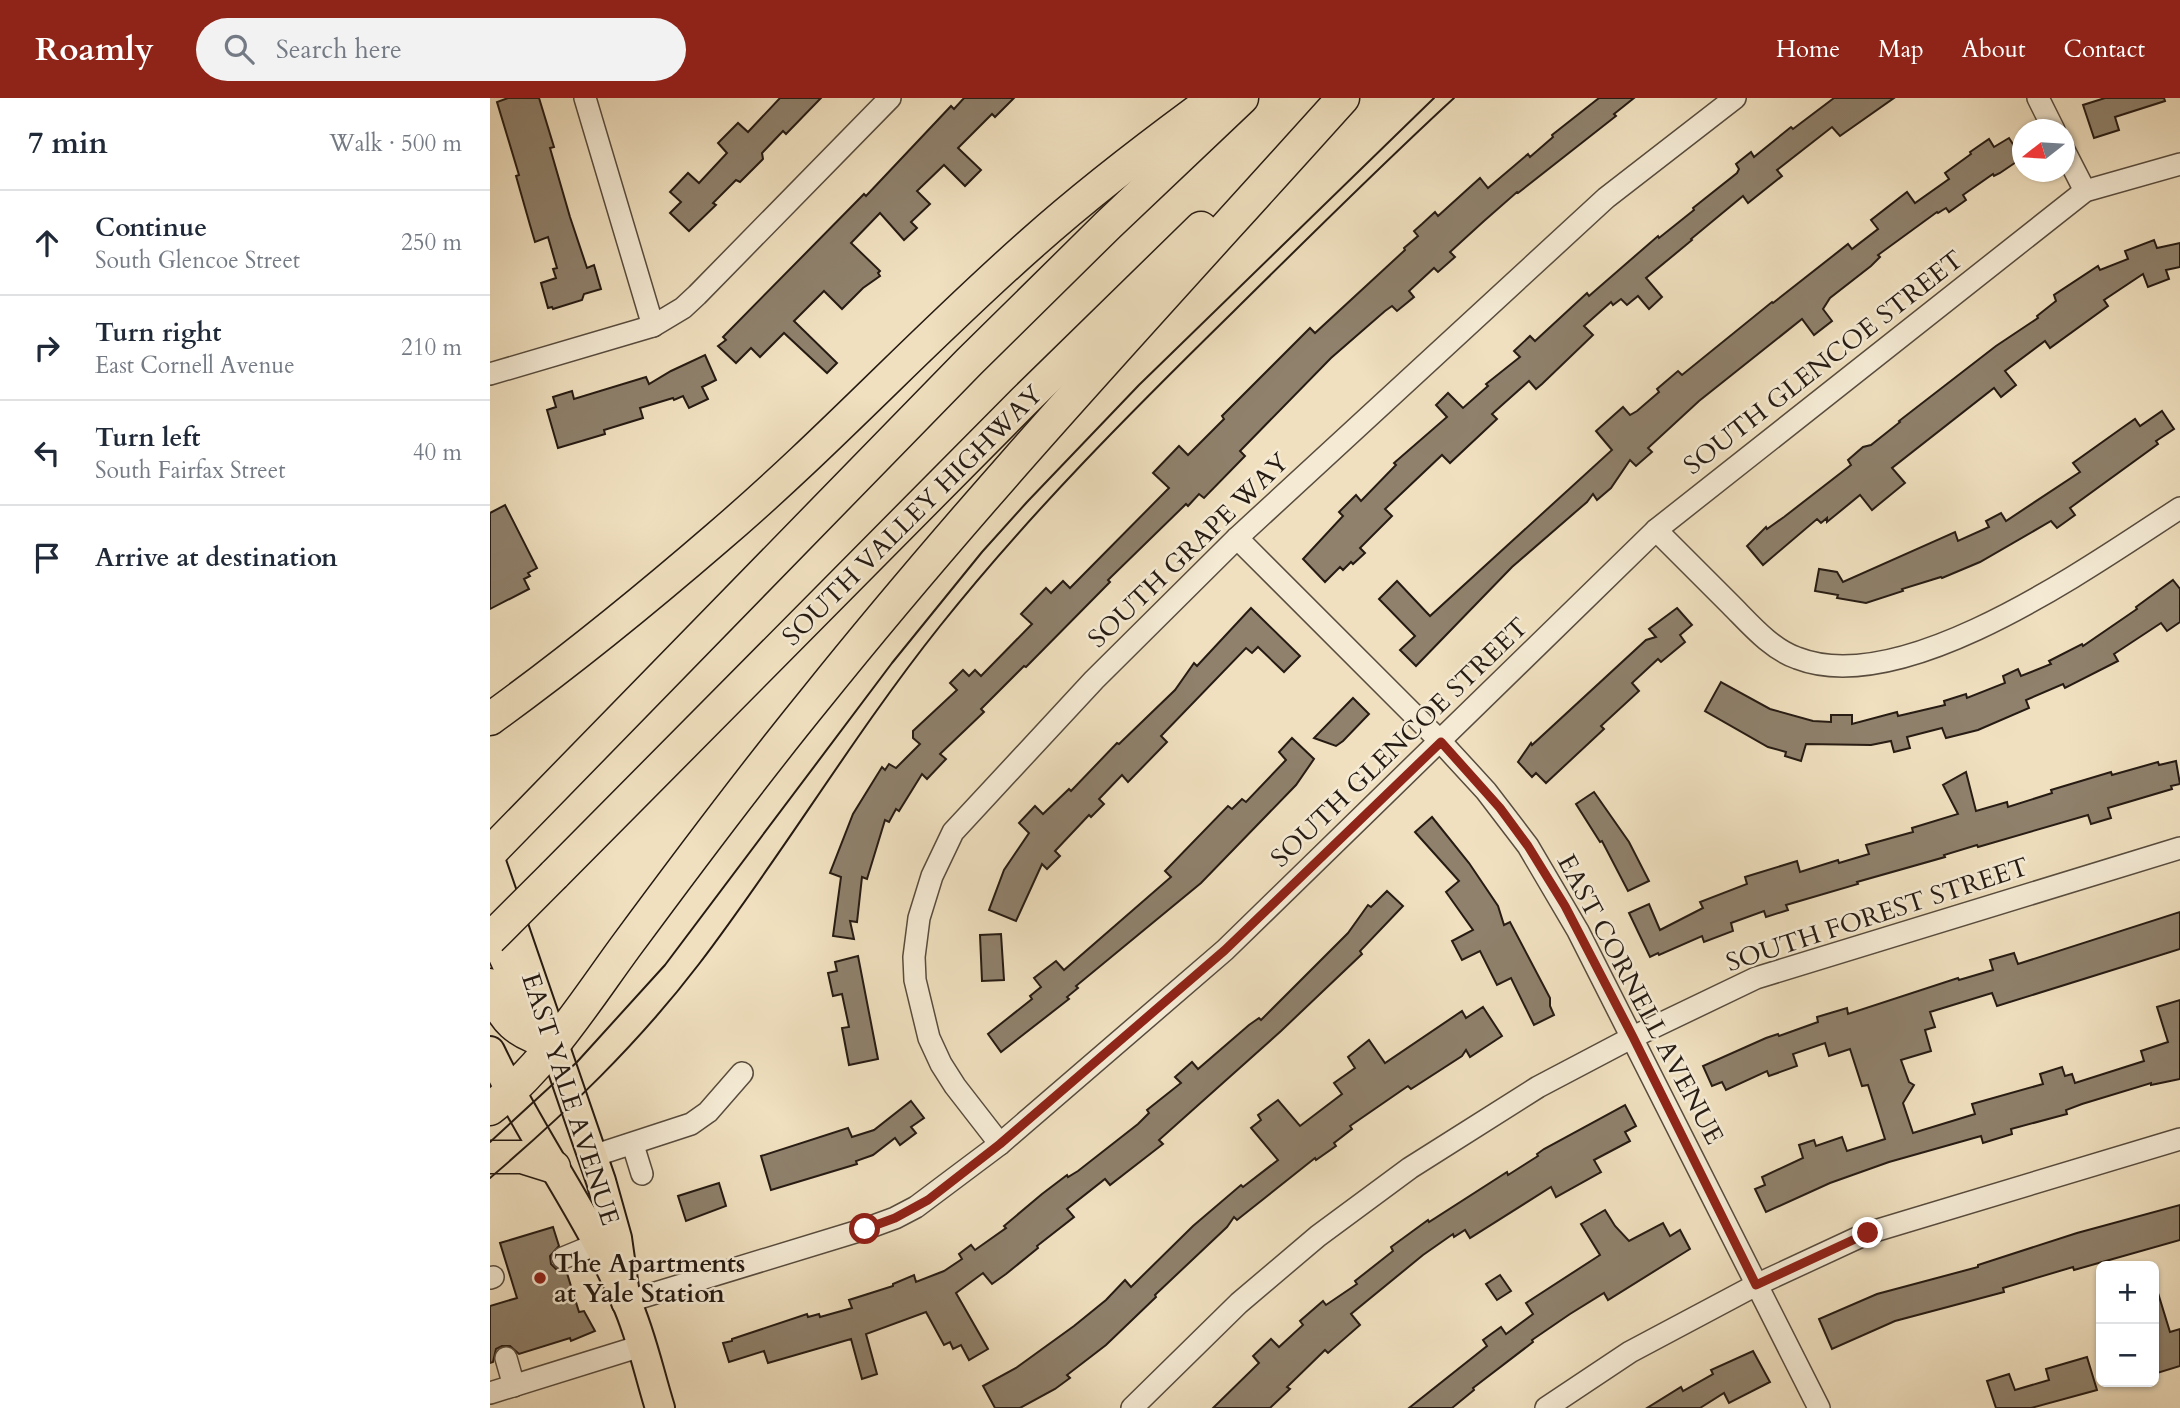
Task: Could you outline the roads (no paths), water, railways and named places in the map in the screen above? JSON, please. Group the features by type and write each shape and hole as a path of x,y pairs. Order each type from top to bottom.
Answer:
{"highway":[{"path":"490,719 547,677 718,537 834,432 1031,244 1145,149 1215,98"},
{"path":"490,853 969,362 1242,98"},
{"path":"500,1100 554,1043 731,806 882,617 1010,469 1342,98"},
{"name":"SOUTH VALLEY HIGHWAY","path":"490,939 1024,401 1196,233 1342,98"},
{"path":"490,699 519,691 547,677"},
{"path":"490,918 515,980 535,1017 554,1043"},
{"path":"490,985 502,1012 514,1026 530,1037 554,1043"},
{"path":"490,1157 523,1157 554,1167"}],"main road":[{"name":"EAST YALE AVENUE","path":"490,859 593,1156 617,1238 626,1301"},
{"name":"EAST YALE AVENUE","path":"490,1051 500,1100 554,1167 626,1301 660,1408"}],"street":[{"path":"585,98 653,326"},
{"path":"490,374 653,326 675,313 697,295 890,98"},
{"name":"SOUTH GRAPE WAY","path":"1000,1144 941,1064 921,1010 915,980 914,957 919,918 932,876 953,832 1094,680 1237,538 1606,198 1735,98"},
{"path":"2038,98 2048,119"},
{"name":"SOUTH GLENCOE STREET","path":"626,1301 895,1218 928,1200 1000,1144 1225,950 1656,530 2085,191 2180,164"},
{"path":"2075,171 2085,191"},
{"path":"1656,530 1762,636 1795,658 1835,668 1879,662 1930,649 2020,608 2180,508"},
{"name":"EAST CORNELL AVENUE","path":"1237,538 1441,742 1486,791 1528,846 1565,906 1633,1037 1819,1408"},
{"name":"SOUTH FOREST STREET","path":"1132,1408 1257,1286 1310,1241 1370,1196 1516,1099 1633,1037 1756,978 2180,848"},
{"path":"593,1156 686,1127 701,1119 742,1073"},
{"path":"1546,1408 1630,1352 1756,1285 1868,1233 2180,1139"},
{"path":"633,1145 642,1174"},
{"path":"563,1258 597,1244"},
{"path":"490,1393 641,1346"},
{"path":"506,1358 514,1386"}],"tram line":[{"path":"490,1142 577,1062 665,965 892,663 982,552 1027,502 1139,385 1434,98"},
{"path":"490,1178 600,1077 676,993 760,880 908,667 1009,543 1157,387 1454,98"}],"place":[{"name":"The Apartments at Yale Station","path":"540,1278"}]}
